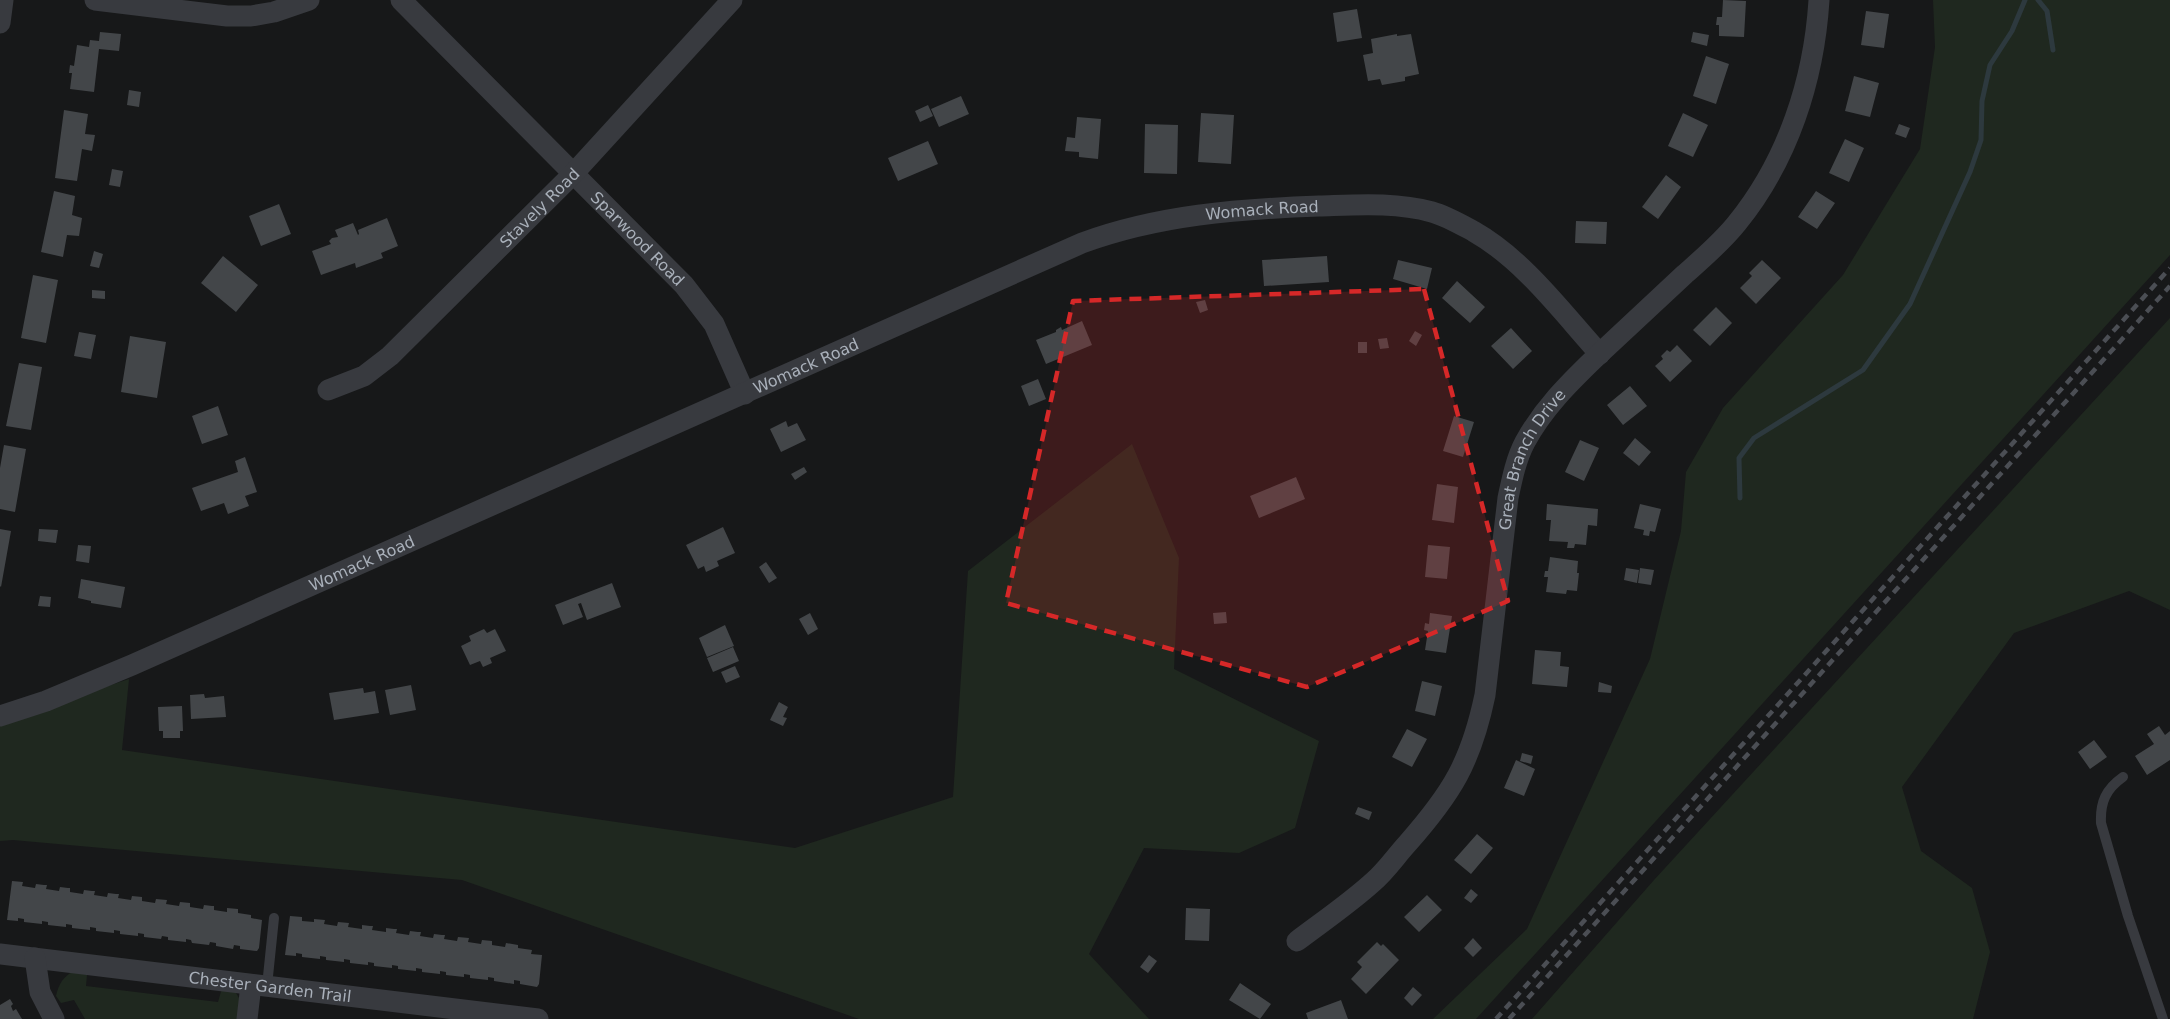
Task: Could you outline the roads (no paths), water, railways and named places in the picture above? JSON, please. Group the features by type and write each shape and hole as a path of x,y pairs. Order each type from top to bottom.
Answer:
{"street":[{"path":"0,23 3,0"},
{"path":"94,0 227,16 251,16 274,12 309,0"},
{"name":"Sparwood Road","path":"401,0 684,285 714,324 745,393"},
{"name":"Stavely Road","path":"328,390 364,376 390,356 573,174 732,0"},
{"name":"Great Branch Drive","path":"1297,941 1374,881 1434,813 1454,784 1467,759 1478,727 1485,695 1508,498 1514,470 1524,443 1539,418 1562,389 1719,242 1736,225 1760,193 1780,158 1796,117 1809,72 1819,0"},
{"name":"Womack Road","path":"0,716 46,701 132,665 1021,269 1111,232 1166,219 1267,208 1382,205 1433,212 1453,220 1496,245 1519,265 1600,354"},
{"name":"Chester Garden Trail","path":"0,954 538,1019"},
{"path":"35,958 40,992 54,1019"},
{"path":"247,1019 259,986"}],"lane":[{"path":"2123,777 2112,785 2104,796 2100,809 2102,822 2128,916 2163,1019"},
{"path":"259,986 274,918"}],"waterway":[{"path":"1740,498 1739,458 1754,438 1863,370 1910,304 1970,172 1981,140 1982,101 1990,65 2012,31 2025,0"},
{"path":"2038,0 2047,11 2053,50"}],"railway":[{"path":"1496,1019 2170,268"},
{"path":"1509,1019 2170,286"}]}
